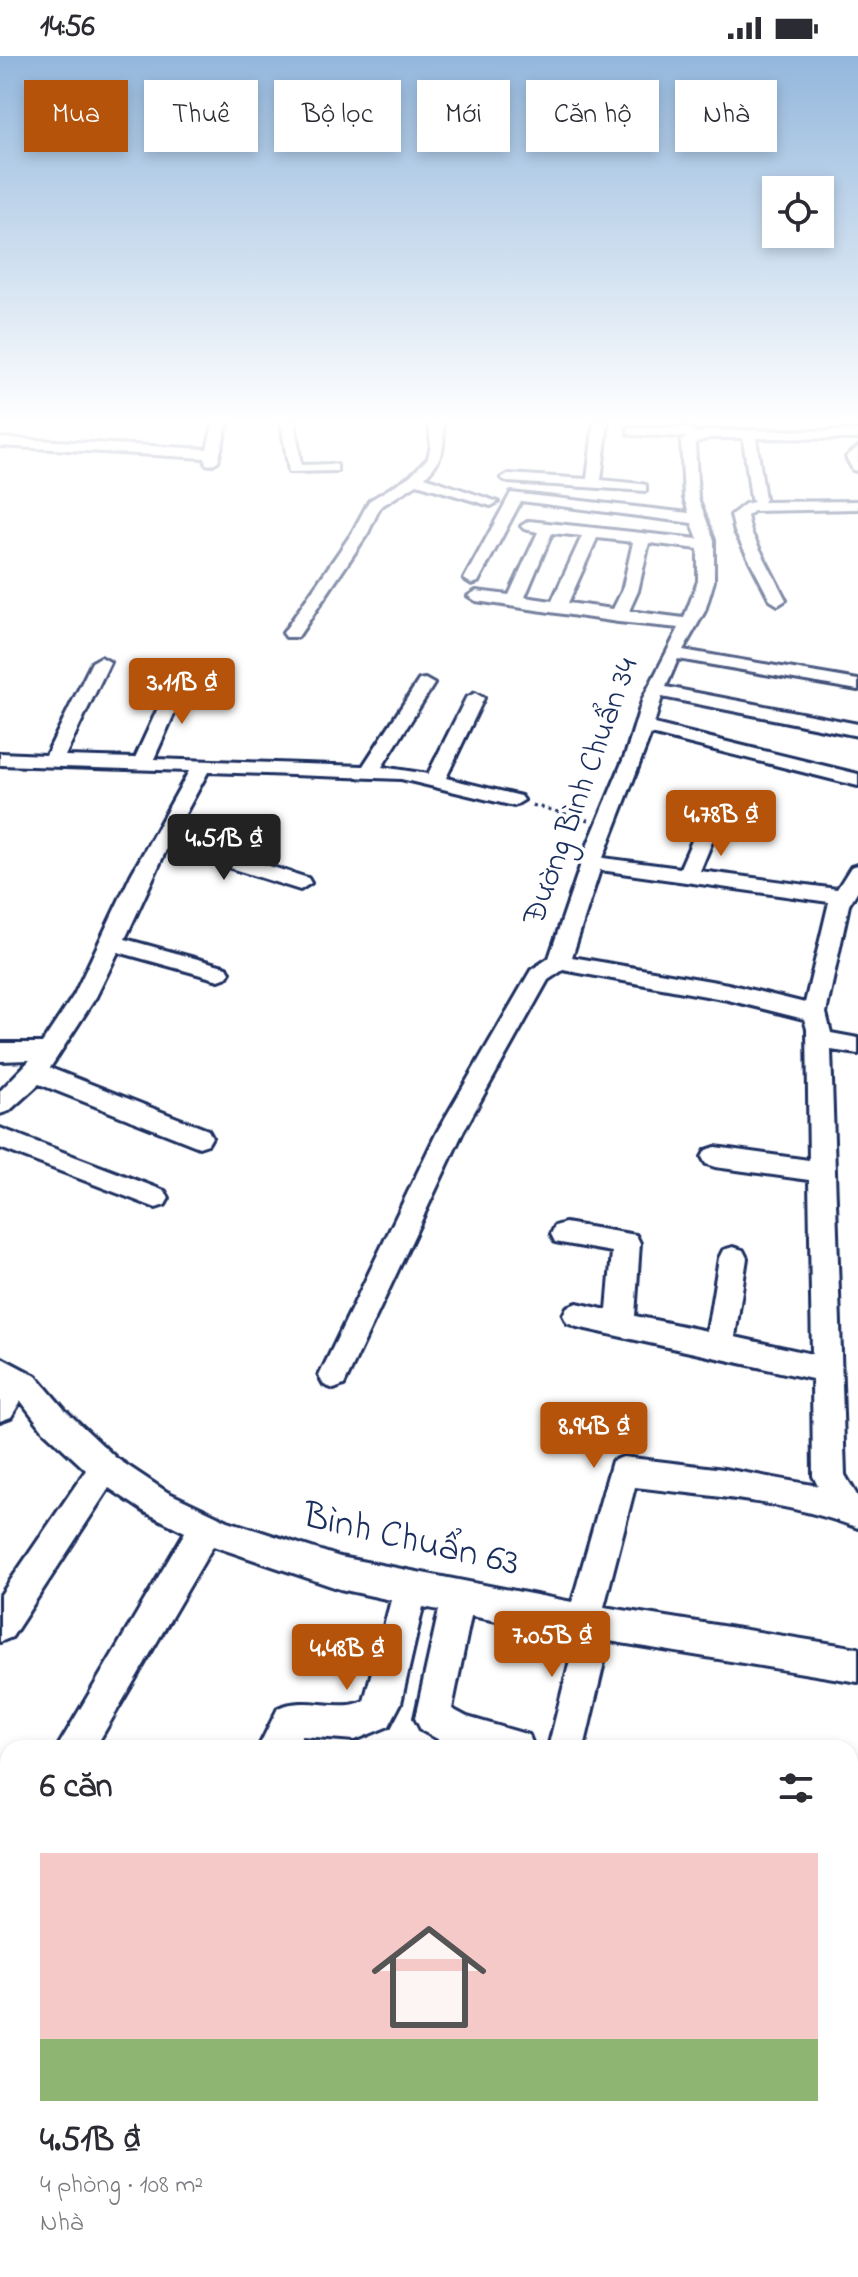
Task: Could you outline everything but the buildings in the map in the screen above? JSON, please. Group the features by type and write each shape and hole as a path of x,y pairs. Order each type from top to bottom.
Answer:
{"street":[{"path":"292,633 364,526"},
{"path":"502,526 474,588 515,601 557,609 690,624"},
{"path":"529,526 706,545"},
{"name":"Đường Bình Chuẩn 34","path":"702,526 706,545 706,581 697,611 672,653 656,690 559,962 728,992 814,1013"},
{"path":"742,526 778,600"},
{"path":"515,601 547,528"},
{"path":"557,609 591,533"},
{"path":"618,617 630,591 642,538"},
{"path":"672,653 858,685"},
{"path":"53,760 101,662"},
{"path":"142,764 184,671"},
{"path":"368,773 425,684"},
{"path":"656,690 858,730"},
{"path":"435,780 475,698"},
{"path":"644,727 858,780"},
{"path":"0,759 401,773 514,800"},
{"path":"0,1105 34,1072 84,997 142,875 201,767"},
{"path":"687,877 711,820"},
{"path":"161,839 300,883"},
{"path":"593,863 843,897"},
{"path":"850,1509 829,1476 827,1269 821,1172 819,1039 814,1013 838,905 858,872"},
{"path":"112,943 219,972"},
{"path":"334,1376 450,1132 539,975 559,962"},
{"path":"819,1039 858,1046"},
{"path":"0,1052 49,1051"},
{"path":"34,1072 199,1137"},
{"path":"0,1138 156,1198"},
{"path":"715,1157 821,1172"},
{"path":"565,1234 626,1243 620,1325"},
{"path":"719,1347 733,1258"},
{"path":"577,1315 827,1370"},
{"path":"0,1408 9,1375"},
{"name":"Bình Chuẩn 63","path":"9,1375 26,1385 54,1420 105,1468 156,1502 207,1526 340,1573 590,1622 858,1665"},
{"path":"0,1625 105,1468"},
{"path":"568,1740 623,1471 724,1483 850,1509"},
{"path":"80,1740 207,1526"},
{"path":"280,1740 290,1720 318,1718 365,1723 374,1719 383,1703 411,1588"},
{"path":"458,1598 433,1718 461,1733 487,1740"}],"path":[{"path":"514,800 607,824"}]}
